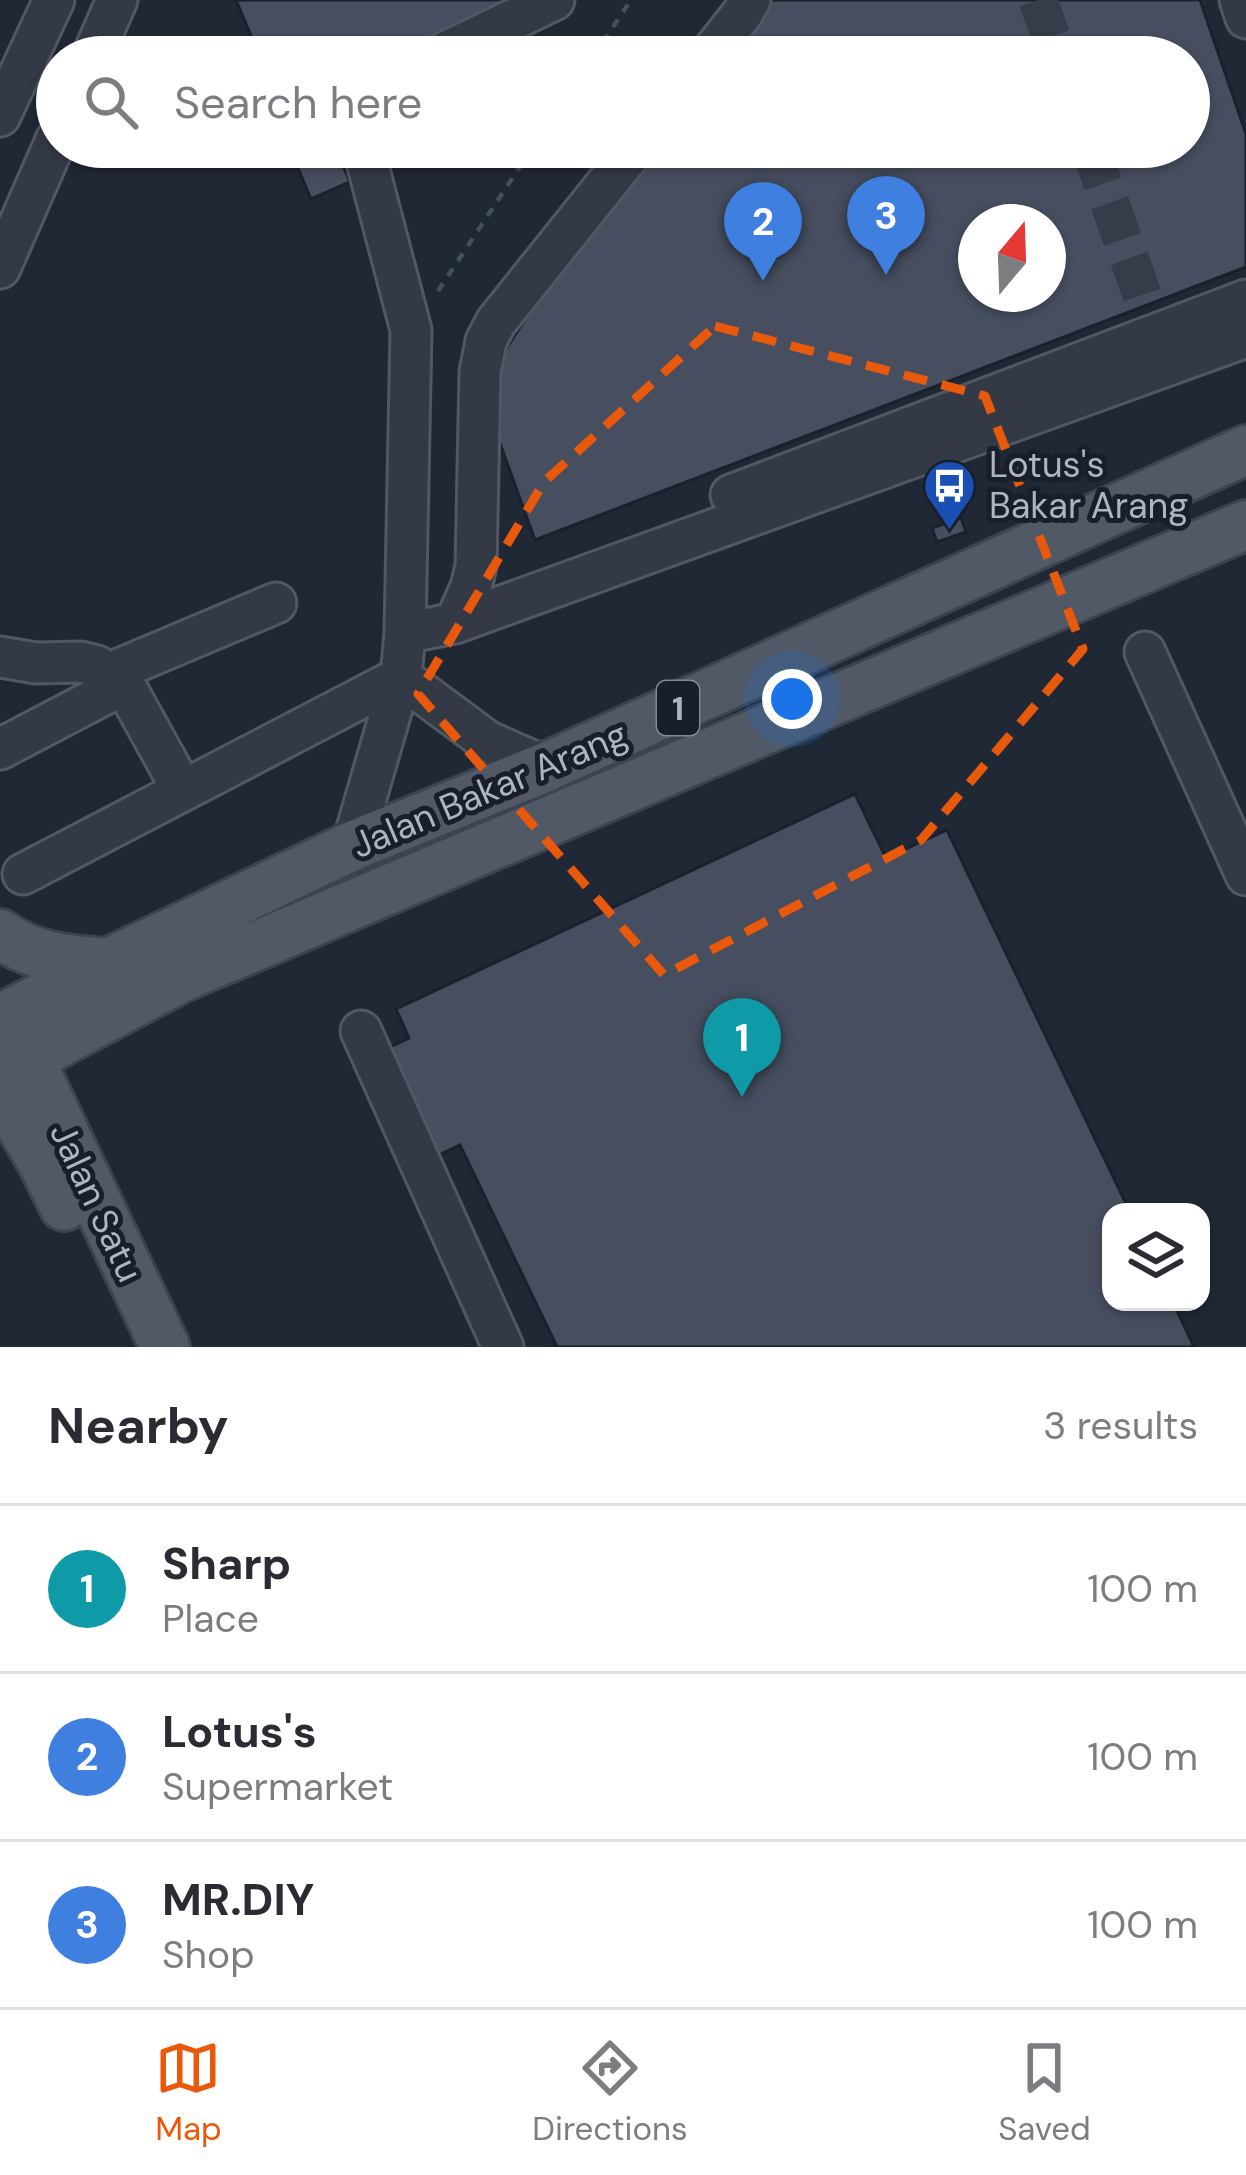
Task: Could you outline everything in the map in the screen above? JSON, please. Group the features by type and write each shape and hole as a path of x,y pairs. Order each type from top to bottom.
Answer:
{"main road":[{"name":"Jalan Bakar Arang","path":"6,1042 108,963 352,846 546,767 1246,450"},
{"name":"Jalan Bakar Arang","path":"6,1042 104,1020 180,978 1246,525"},
{"path":"0,934 16,946 55,959 108,963"},
{"path":"0,1126 53,1145 78,1071 104,1020"},
{"name":"Jalan Satu","path":"6,1042 53,1145 129,1347"},
{"name":"Jalan Satu","path":"53,1145 165,1347"}],"street":[{"path":"37,36 54,0"},
{"path":"101,36 117,0"},
{"path":"479,36 554,0"},
{"path":"725,36 750,0"},
{"path":"1240,0 1246,18"},
{"path":"0,116 36,39"},
{"path":"0,268 44,168"},
{"path":"352,846 401,677 405,632 411,330 369,168"},
{"path":"455,623 476,566 480,372 486,341 496,322 619,168"},
{"path":"405,632 455,623 873,457 1246,300"},
{"path":"1157,335 1246,338"},
{"path":"0,749 117,678 277,603"},
{"path":"1145,652 1246,875"},
{"path":"0,657 36,664 81,662 117,678 182,789"},
{"path":"401,677 487,741 546,767"},
{"path":"23,874 401,677"},
{"path":"361,1031 503,1347"}],"path":[{"path":"607,36 631,0"},
{"path":"411,330 519,168"}],"highlighted area":[{"path":"715,326 985,396 1083,649 921,840 664,975 418,694 544,482"}],"building":[{"path":"236,0 517,0 462,36 251,36"},
{"path":"771,0 1200,0 1246,134 1246,267 535,540 491,419 502,355 573,245 637,168 1210,168 1210,36 743,36"},
{"path":"298,168 344,168 350,182 311,199"},
{"path":"961,518 966,532 937,542 932,528"},
{"path":"855,794 886,858 947,830 1126,1203 1102,1203 1102,1311 1177,1311 1194,1347 557,1347 460,1145 437,1156 386,1049 409,1038 396,1009"}],"tunnel":[{"path":"1038,0 1051,36"},
{"path":"1097,168 1146,306"}],"place":[{"name":"MR.DIY","path":"886,275"},
{"name":"Lotus's","path":"763,281"},
{"name":"Lotus's Bakar Arang","path":"950,531"},
{"name":"Sharp","path":"742,1097"}]}
